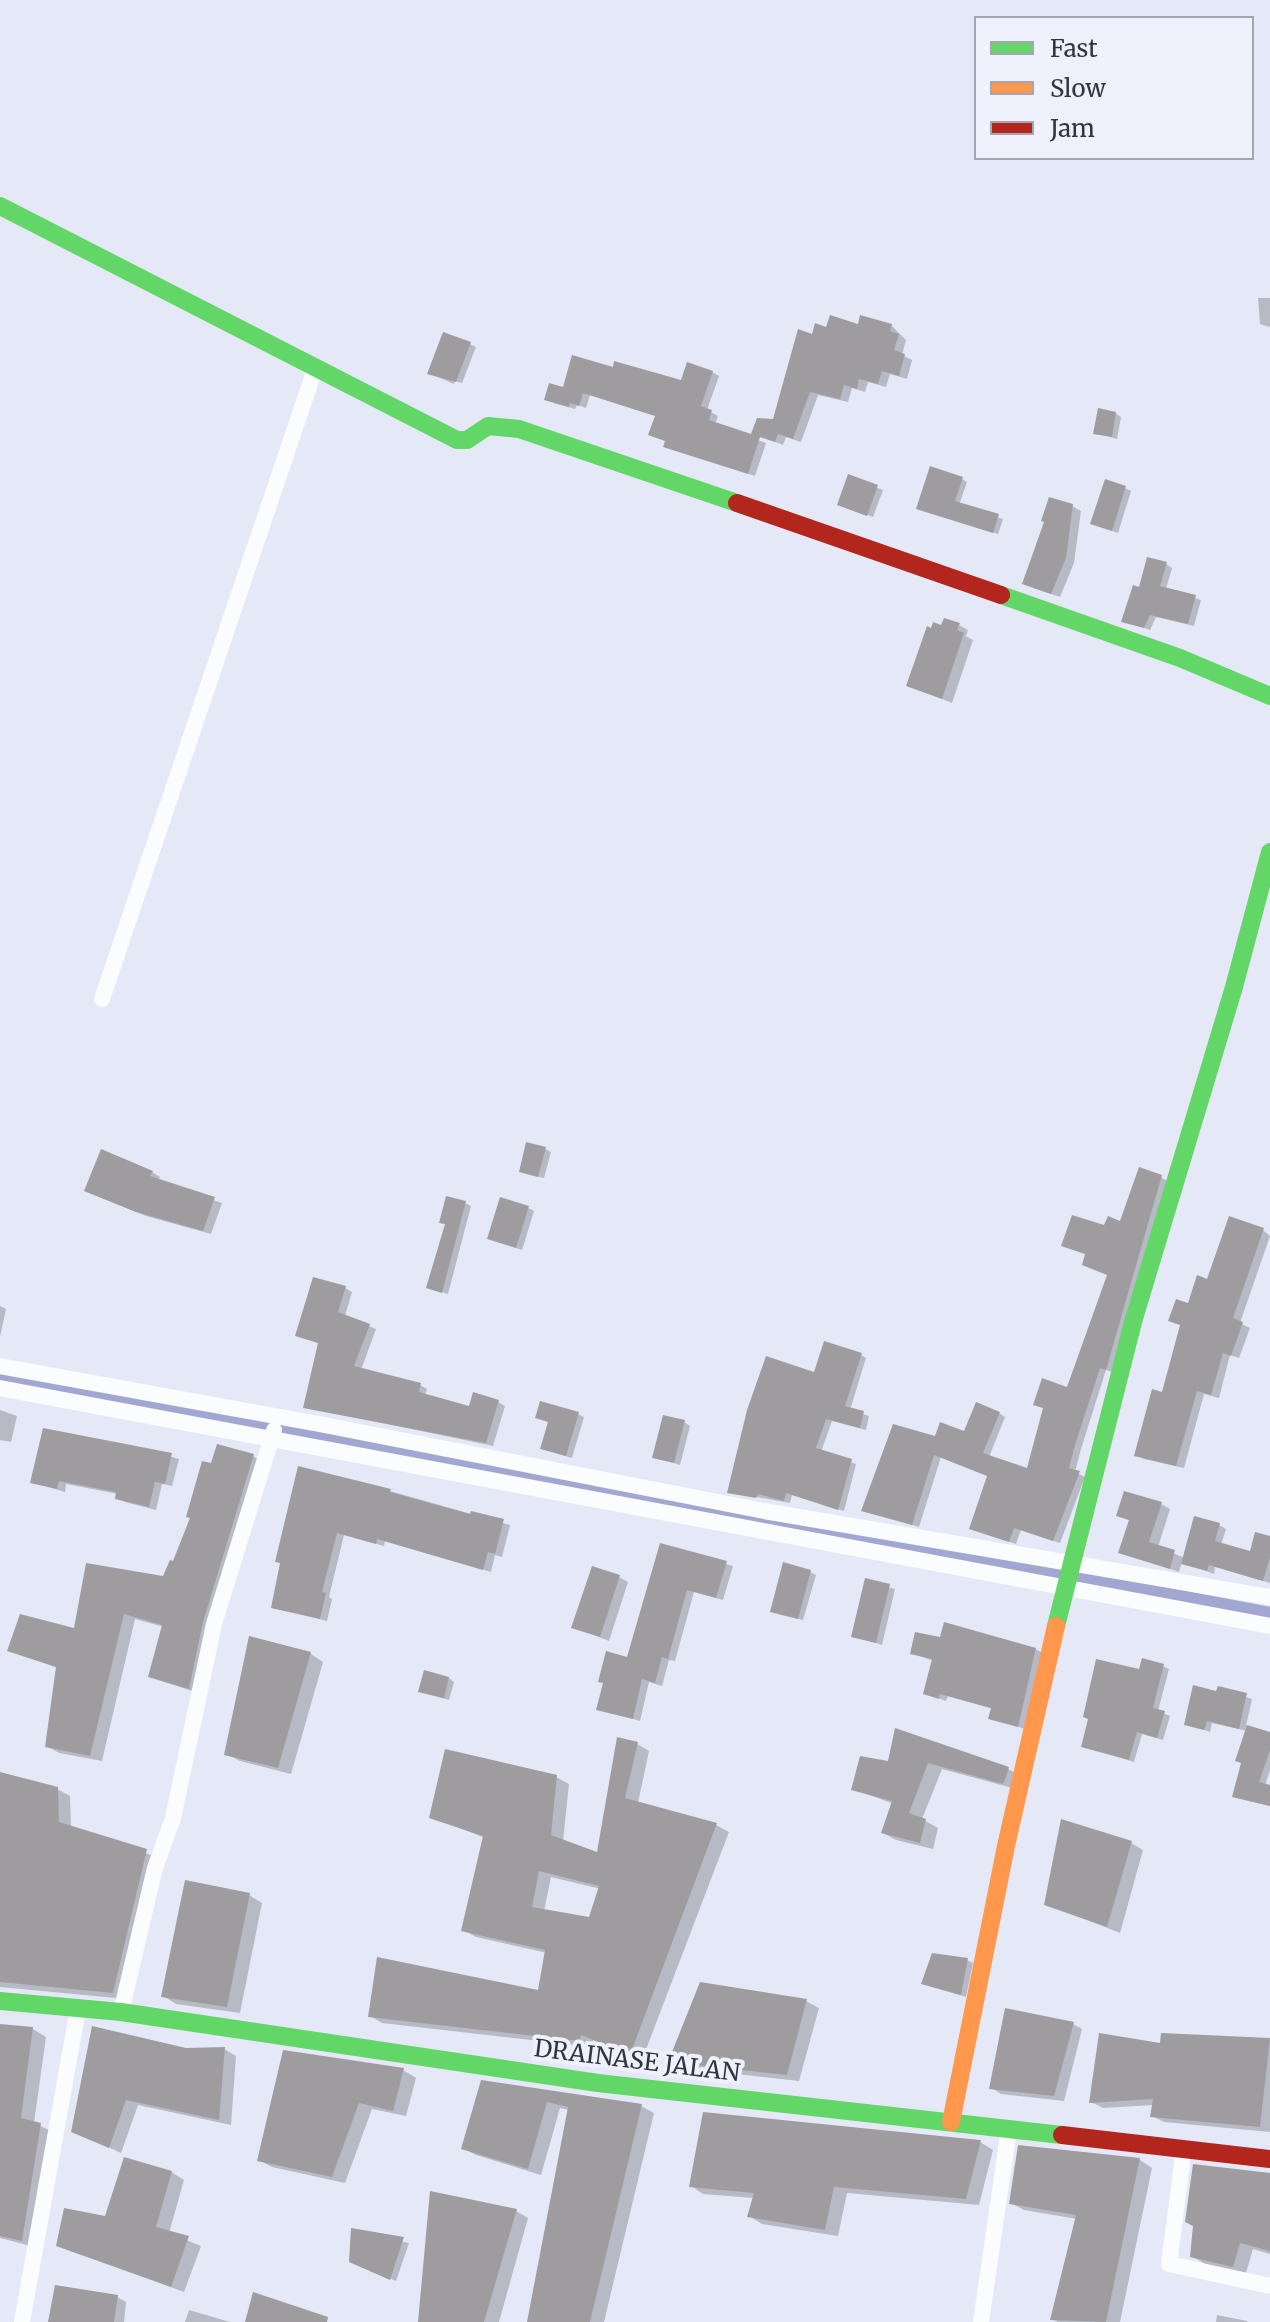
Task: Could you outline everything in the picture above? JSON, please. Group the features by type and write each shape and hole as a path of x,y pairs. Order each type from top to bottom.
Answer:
{"street":[{"path":"0,206 457,440 467,440 488,426 519,429 564,442 1180,658 1270,696"},
{"path":"102,999 315,369"},
{"path":"951,2122 979,1964 1048,1650 1067,1587 1115,1388 1270,852"},
{"path":"0,1366 274,1427 1270,1626"},
{"path":"0,1388 274,1427 1270,1597"},
{"path":"121,2012 155,1868 173,1818 214,1624 274,1427"},
{"name":"DRAINASE JALAN","path":"0,2001 121,2012 598,2083 1270,2159"},
{"path":"22,2322 78,2009"},
{"path":"981,2322 1009,2129"},
{"path":"1184,2148 1169,2264 1270,2286"}],"building":[{"path":"830,315 858,324 860,315 892,324 890,331 899,334 894,350 905,354 899,376 882,371 878,384 859,379 857,389 844,385 840,399 810,392 793,439 778,434 775,442 751,434 757,418 773,419 798,329 812,334 815,323 826,327"},
{"path":"443,332 471,342 456,382 427,374"},
{"path":"572,355 613,367 614,361 681,380 687,362 713,371 701,406 712,410 709,420 760,437 748,474 663,447 665,441 648,435 655,416 583,393 579,406 570,403 569,407 544,400 549,383 563,387"},
{"path":"1098,408 1116,412 1112,437 1093,434"},
{"path":"930,466 963,477 955,501 999,514 993,533 916,509"},
{"path":"848,474 878,485 867,516 837,505"},
{"path":"1105,479 1126,486 1112,531 1090,524"},
{"path":"1049,497 1073,504 1066,558 1051,594 1022,584 1044,522 1041,521"},
{"path":"1147,557 1167,562 1160,586 1196,595 1188,624 1150,615 1144,628 1121,622 1133,585 1139,587"},
{"path":"944,618 960,623 957,630 964,633 942,699 906,686 927,626 931,628 933,622 941,625"},
{"path":"526,1142 546,1147 538,1177 519,1172"},
{"path":"101,1149 153,1171 150,1176 215,1197 203,1231 136,1212 84,1191"},
{"path":"1139,1167 1162,1175 1106,1370 1100,1368 1075,1445 1069,1468 1080,1471 1053,1541 1014,1528 1009,1542 969,1529 987,1476 934,1455 912,1525 861,1511 893,1424 935,1436 940,1422 964,1431 976,1402 1000,1412 983,1453 1027,1468 1043,1408 1033,1405 1042,1378 1067,1387 1107,1275 1082,1265 1085,1254 1061,1246 1072,1215 1104,1225 1108,1216 1120,1221"},
{"path":"446,1196 466,1201 442,1293 426,1288 445,1224 439,1223"},
{"path":"500,1197 529,1206 516,1248 487,1239"},
{"path":"1229,1216 1264,1228 1233,1318 1243,1322 1231,1356 1223,1353 1211,1395 1197,1391 1176,1466 1134,1456 1152,1389 1162,1392 1180,1325 1168,1321 1176,1299 1188,1303 1197,1275 1207,1279"},
{"path":"313,1277 346,1286 338,1312 370,1324 354,1366 421,1383 419,1392 469,1406 473,1392 499,1400 486,1443 303,1408 318,1343 295,1336"},
{"path":"824,1341 862,1353 845,1406 864,1411 860,1428 826,1419 816,1448 852,1459 838,1510 786,1493 784,1501 758,1494 756,1498 727,1493 747,1410 766,1356 814,1372"},
{"path":"540,1401 579,1412 566,1456 540,1449 548,1422 535,1418"},
{"path":"663,1415 685,1420 674,1463 652,1458"},
{"path":"43,1428 172,1453 165,1484 155,1482 149,1507 115,1499 116,1492 59,1481 57,1489 30,1483"},
{"path":"217,1444 254,1454 203,1622 189,1689 148,1677 162,1625 124,1614 90,1756 45,1747 56,1667 7,1651 20,1614 74,1628 86,1563 163,1576 170,1560 173,1561 190,1518 186,1517 202,1461 211,1463"},
{"path":"298,1466 391,1489 390,1492 470,1514 471,1511 504,1519 495,1554 488,1552 483,1570 377,1539 376,1544 337,1533 322,1592 326,1593 320,1619 271,1608 280,1563 275,1562"},
{"path":"1124,1491 1162,1502 1149,1542 1175,1550 1170,1569 1118,1553 1129,1520 1116,1516"},
{"path":"1194,1516 1220,1523 1215,1541 1250,1551 1255,1532 1270,1536 1270,1557 1263,1581 1209,1565 1207,1571 1181,1564"},
{"path":"660,1543 727,1561 716,1598 687,1590 668,1659 662,1657 655,1683 642,1679 633,1719 596,1710 603,1683 598,1682 606,1651 627,1657"},
{"path":"783,1562 811,1570 798,1619 770,1612"},
{"path":"592,1566 620,1575 600,1637 571,1628"},
{"path":"865,1578 890,1584 876,1643 851,1637"},
{"path":"944,1622 1036,1648 1018,1727 988,1719 991,1708 940,1694 939,1699 923,1694 932,1659 910,1654 915,1632 940,1637"},
{"path":"249,1636 311,1652 278,1768 224,1755"},
{"path":"1142,1658 1164,1664 1153,1708 1165,1711 1157,1738 1137,1732 1129,1760 1081,1747 1088,1719 1083,1717 1096,1659 1139,1669"},
{"path":"424,1670 449,1677 444,1698 418,1692"},
{"path":"1193,1685 1216,1691 1218,1686 1247,1693 1239,1729 1207,1721 1204,1730 1184,1725"},
{"path":"1247,1725 1270,1732 1270,1750 1259,1782 1270,1785 1270,1806 1232,1797 1241,1763 1235,1761"},
{"path":"895,1728 1009,1767 1003,1784 928,1763 909,1813 926,1819 920,1843 881,1833 892,1801 851,1790 860,1756 888,1761"},
{"path":"617,1737 638,1742 625,1798 717,1823 630,2055 581,2035 579,2041 368,2017 377,1957 538,1990 545,1950 461,1931 483,1836 429,1818 445,1749 557,1775 551,1835 597,1852","holes":["539,1871 599,1886 589,1917 532,1907"]},
{"path":"0,1772 58,1787 59,1822 147,1849 113,1993 0,1982"},
{"path":"1061,1819 1132,1841 1107,1927 1044,1905"},
{"path":"185,1880 250,1893 227,2007 161,1997"},
{"path":"932,1953 968,1958 961,1995 921,1984"},
{"path":"700,1982 807,1999 787,2075 668,2062"},
{"path":"1005,2008 1074,2022 1054,2096 989,2089"},
{"path":"0,2024 33,2027 21,2118 41,2123 22,2241 0,2236"},
{"path":"92,2026 186,2048 225,2047 219,2120 126,2100 109,2148 71,2132"},
{"path":"1099,2033 1160,2043 1161,2033 1270,2038 1260,2127 1150,2117 1153,2099 1089,2103"},
{"path":"283,2050 404,2068 393,2111 359,2103 332,2177 257,2161"},
{"path":"481,2080 642,2104 590,2322 527,2322 568,2107 547,2102 528,2169 461,2149"},
{"path":"703,2112 981,2140 966,2199 834,2187 825,2230 747,2217 754,2193 689,2187"},
{"path":"1018,2145 1140,2158 1106,2322 1050,2320 1076,2215 1009,2204"},
{"path":"124,2157 172,2171 156,2227 189,2236 171,2287 56,2246 64,2208 105,2216"},
{"path":"1193,2164 1270,2173 1270,2251 1240,2243 1233,2267 1190,2257 1193,2226 1185,2222"},
{"path":"430,2191 517,2209 484,2322 418,2322"},
{"path":"351,2228 404,2237 390,2280 349,2262"},
{"path":"55,2285 118,2295 114,2322 48,2322"},
{"path":"253,2292 328,2317 327,2322 245,2322"}],"waterway":[{"path":"0,1379 1270,1618"}],"traffic: fast":[{"path":"0,206 457,440 467,440 488,426 519,429 737,503"},
{"path":"1001,595 1180,658 1270,696"},
{"path":"1056,1626 1133,1322 1234,987 1270,852"},
{"path":"0,2001 121,2012 598,2083 1062,2135"}],"traffic: slow":[{"path":"951,2122 1006,1846 1056,1626"}],"traffic: jam":[{"path":"737,503 1001,595"},
{"path":"1062,2135 1270,2159"}]}
